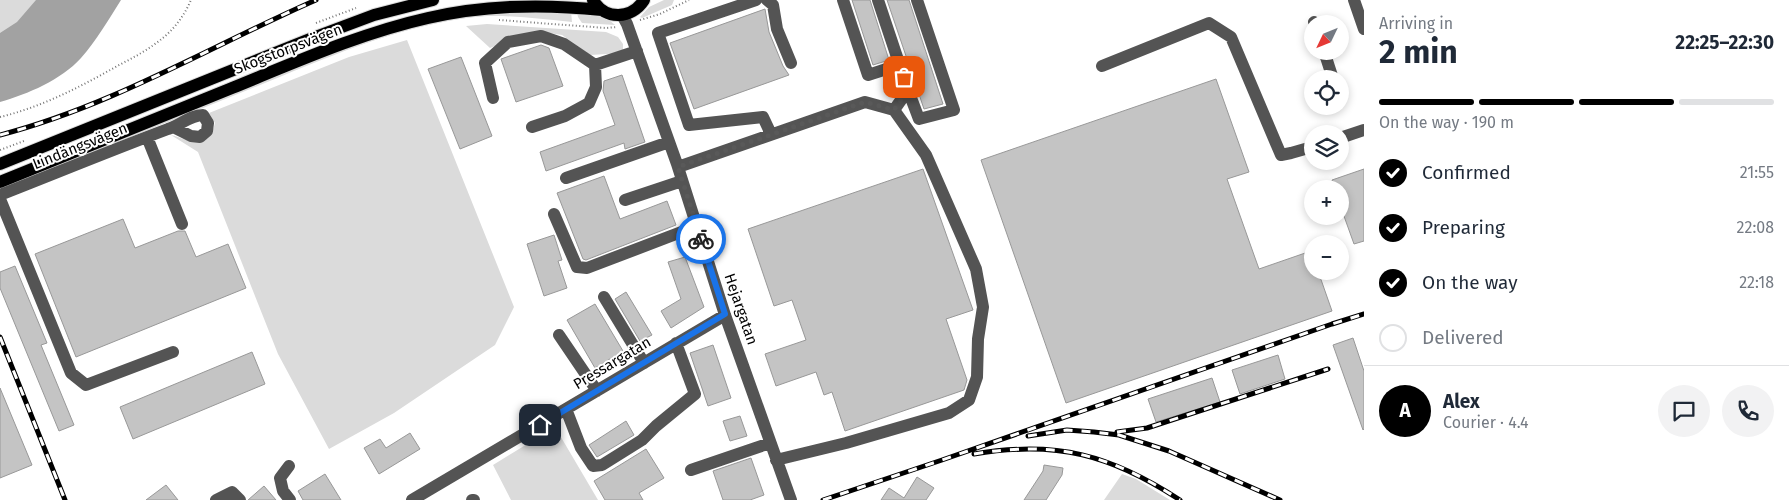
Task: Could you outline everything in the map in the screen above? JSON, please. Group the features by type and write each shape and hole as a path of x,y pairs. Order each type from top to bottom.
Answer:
{"main road":[{"name":"Skogstorpsvägen","path":"0,164 310,39 374,15 433,0"},
{"path":"593,0 602,10"},
{"path":"625,19 646,1"},
{"name":"Skogstorpsvägen","path":"0,182 313,56 390,28 429,18 495,7 602,10 625,19"}],"street":[{"path":"756,0 658,33 689,125 763,117 771,134"},
{"path":"767,0 773,5 777,29 791,63"},
{"path":"843,0 868,75 900,65"},
{"path":"878,0 920,120 954,110 917,0"},
{"path":"1354,0 1364,29"},
{"name":"Hejargatan","path":"625,19 678,167 725,314 791,500"},
{"path":"1102,66 1209,23 1232,36 1281,155 1304,149"},
{"path":"493,98 485,63 508,42 541,36 564,44 595,65"},
{"path":"595,65 637,51"},
{"path":"532,127 565,116 589,103 596,87 595,65"},
{"path":"894,110 908,90"},
{"path":"678,167 865,102 894,110 926,155 976,269 983,307 978,339 977,377 969,400 948,413 776,460"},
{"name":"Lindängsvägen","path":"0,195 172,127"},
{"path":"1349,135 1364,130"},
{"path":"147,137 182,224"},
{"path":"566,178 669,142"},
{"path":"625,200 682,181"},
{"path":"0,199 70,372 86,385 173,352"},
{"path":"554,214 577,267 586,268 696,226"},
{"path":"604,297 644,363"},
{"name":"Pressargatan","path":"412,500 725,314"},
{"path":"559,335 597,391"},
{"path":"566,409 581,448 593,466 602,465 642,440 695,394 676,343"},
{"path":"691,470 770,443"},
{"path":"289,466 280,478 283,491 290,500"},
{"path":"216,500 232,492 240,500"}],"path":[{"path":"0,117 59,96 144,52 174,28 187,11 191,0"},
{"path":"492,20 614,28 625,19 660,14 689,0"}],"shaded area":[{"path":"0,0 65,0 0,42"},
{"path":"36,0 121,0 92,44 73,66 44,85 0,102 0,33 17,22"},
{"path":"664,0 674,0 672,5 642,18 640,17 649,7"},
{"path":"571,11 572,22 519,17 492,16 466,18 410,29 383,37 0,189 0,186 371,38 414,26 480,14"},
{"path":"577,11 608,19 615,25 582,23"},
{"path":"487,24 606,32 618,37 623,44 623,53 590,55 562,35 543,32 517,37 490,48 466,26"},
{"path":"407,40 514,307 495,345 394,413 329,449 278,354 198,152 171,135 192,141 204,141 212,132 215,123 209,113 349,57"},
{"path":"555,427 598,500 511,500 493,465"},
{"path":"1122,474 1136,479 1170,500 1104,500"}],"building":[{"path":"852,0 870,0 889,60 873,65"},
{"path":"887,0 909,0 943,104 924,109"},
{"path":"765,9 769,32 783,66 789,75 694,109 670,43"},
{"path":"541,45 549,48 563,86 516,102 501,59"},
{"path":"461,57 492,136 460,149 428,69"},
{"path":"622,75 645,142 625,149 624,143 546,171 540,152 615,125 603,91 604,81"},
{"path":"1216,79 1249,172 1227,179 1259,269 1304,253 1304,280 1321,280 1332,311 1066,403 981,160"},
{"path":"923,169 973,310 946,319 967,380 964,390 845,431 832,392 824,395 816,372 776,386 765,354 806,340 792,300 774,306 748,229"},
{"path":"1364,169 1364,241 1354,244 1347,225 1349,225 1349,180 1332,180"},
{"path":"604,176 620,219 667,201 676,225 586,260 583,259 557,193"},
{"path":"123,219 135,248 178,231 185,231 196,257 228,244 246,288 76,357 35,254"},
{"path":"554,235 562,260 558,261 567,288 544,296 527,244"},
{"path":"685,257 704,307 671,328 661,311 681,299 668,262"},
{"path":"15,266 47,343 41,345 74,425 59,431 0,288 0,272"},
{"path":"626,292 652,335 640,341 615,299"},
{"path":"595,304 623,351 595,368 567,320"},
{"path":"1353,338 1364,371 1363,430 1333,345"},
{"path":"713,345 731,398 708,406 690,353"},
{"path":"252,352 265,384 133,439 120,407"},
{"path":"1278,355 1285,379 1240,394 1232,370"},
{"path":"1212,378 1220,402 1156,422 1148,399"},
{"path":"0,388 32,465 0,478"},
{"path":"740,416 747,436 730,441 723,421"},
{"path":"626,421 634,435 597,457 589,445"},
{"path":"410,433 420,449 379,474 364,448 380,439 386,448"},
{"path":"646,449 664,478 639,493 643,500 605,500 594,481"},
{"path":"751,458 764,495 750,500 723,500 713,471"},
{"path":"1044,465 1063,468 1062,475 1046,500 1024,500 1043,471"},
{"path":"325,474 341,500 303,500 298,491"},
{"path":"917,477 934,488 926,500 881,500 889,488 904,498"},
{"path":"166,485 178,500 146,500"},
{"path":"264,486 276,500 248,500"}],"railway":[{"path":"0,135 41,123 122,92 316,0"},
{"path":"823,500 1364,314"},
{"path":"0,337 65,500"},
{"path":"1117,432 1147,428 1328,369"},
{"path":"1028,436 1067,430 1119,435 1169,451 1280,500"},
{"path":"974,454 1032,449 1082,455 1130,472 1180,500"}],"way so far":[{"path":"701,239 678,167 865,102 894,110 908,90 904,77"}],"route":[{"path":"540,425 725,314 701,239"}]}
